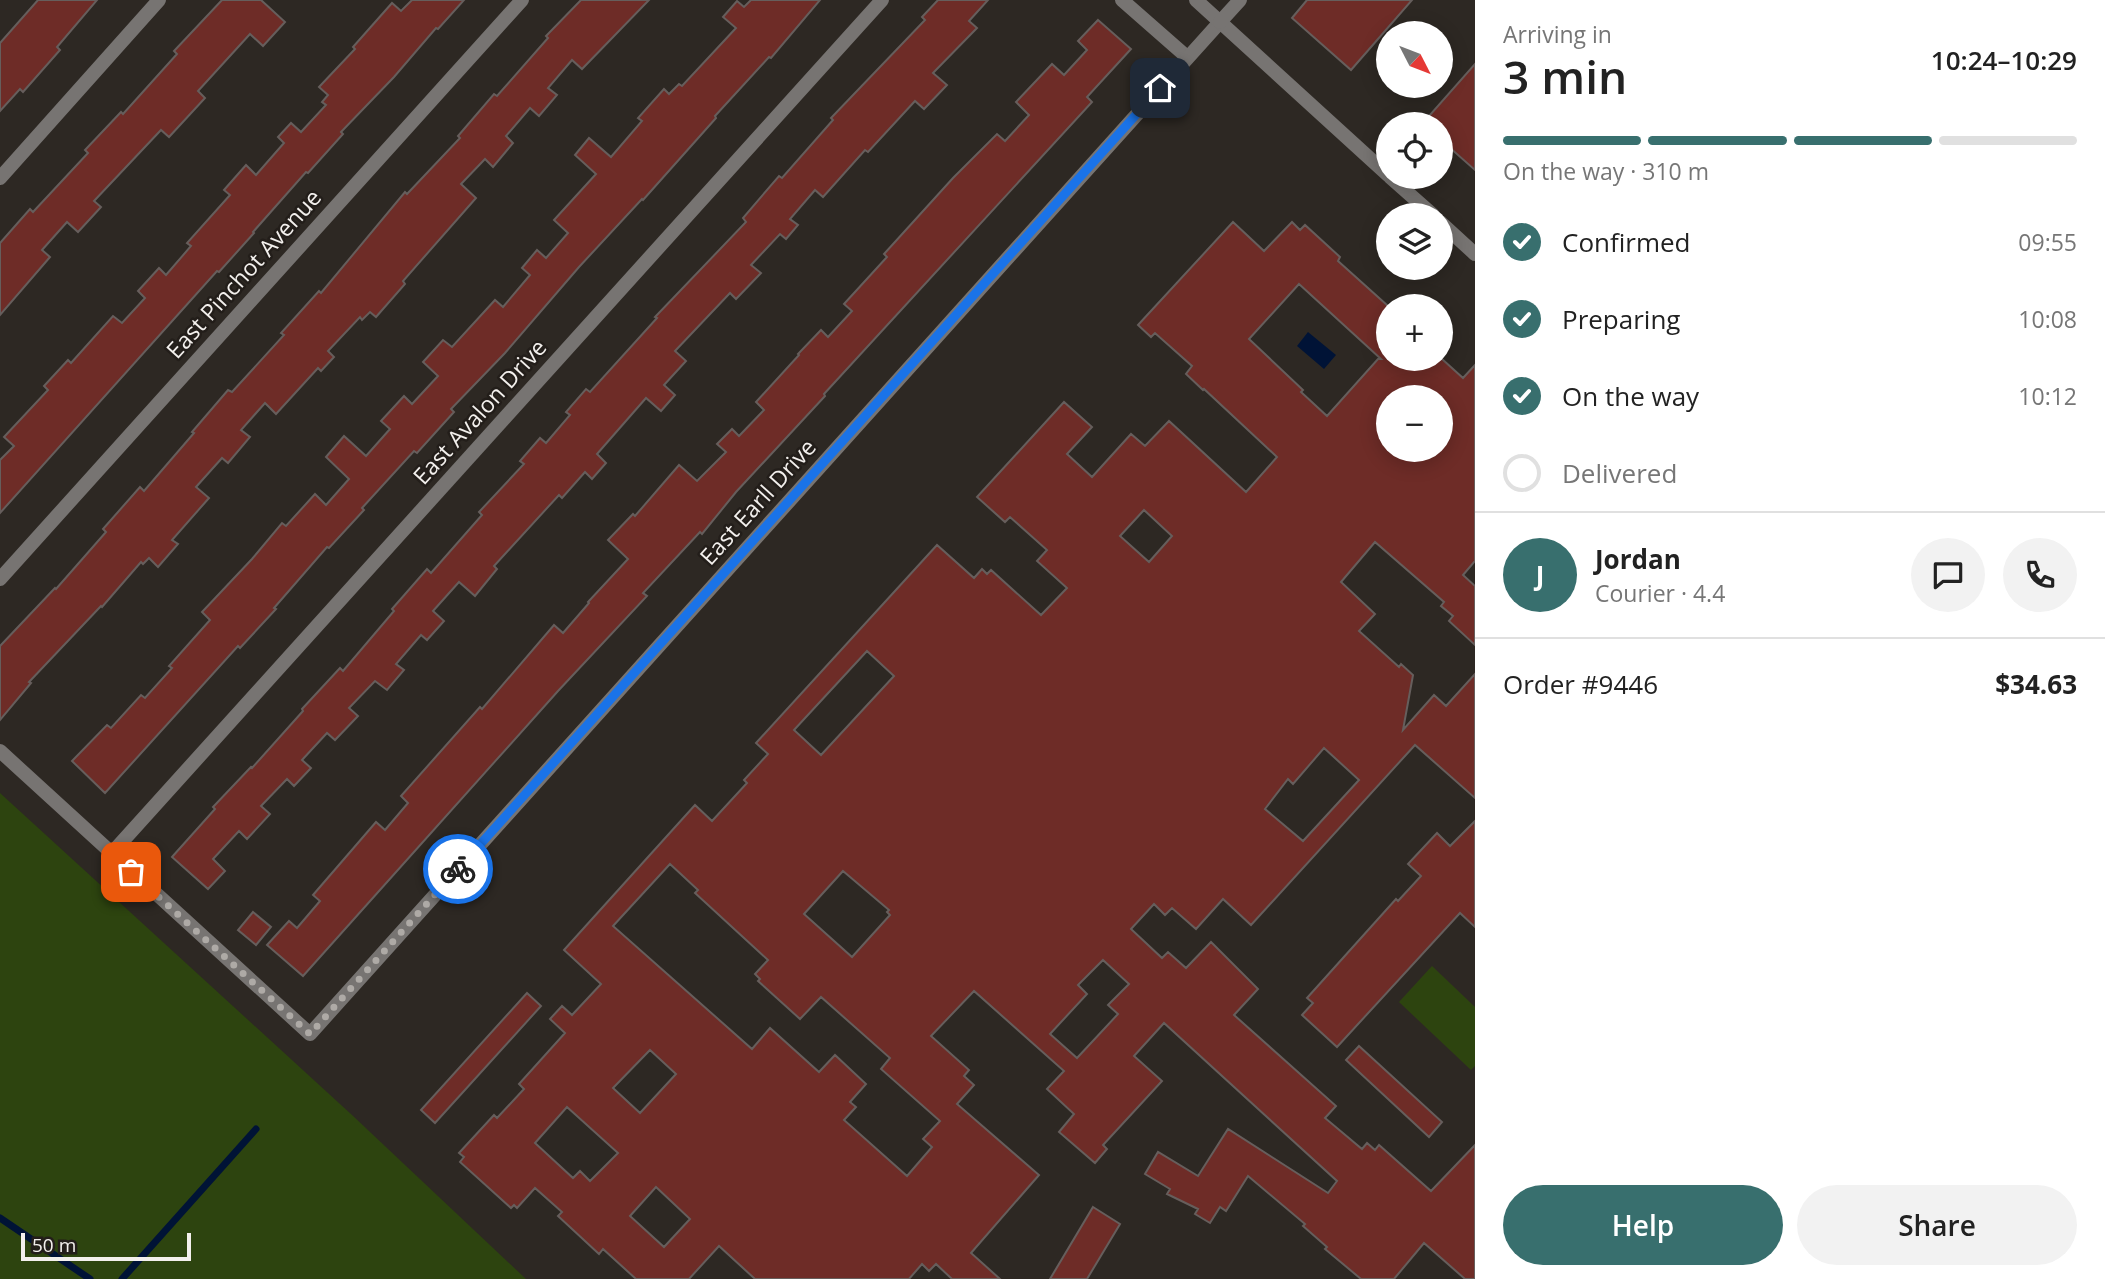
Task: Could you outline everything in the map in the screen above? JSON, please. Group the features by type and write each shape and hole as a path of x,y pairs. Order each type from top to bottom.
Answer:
{"street":[{"path":"0,177 159,0"},
{"name":"East Pinchot Avenue","path":"0,579 522,0"},
{"name":"East Avalon Drive","path":"111,854 883,0"},
{"path":"1122,0 1187,58"},
{"path":"1196,0 1376,164"},
{"name":"East Earll Drive","path":"111,854 310,1034 1240,0"},
{"path":"1404,189 1419,203"},
{"path":"1453,234 1475,254"},
{"path":"0,751 111,854"}],"green space":[{"path":"0,793 352,1115 526,1279 0,1279"},
{"path":"1432,966 1475,1007 1475,1066 1471,1070 1399,1002"}],"water":[{"path":"1308,332 1336,355 1324,369 1297,346"}],"building":[{"path":"38,0 97,0 57,47 60,50 23,92 20,89 0,111 0,43"},
{"path":"222,0 261,0 285,22 263,46 250,34 198,91 205,98 169,137 161,130 94,201 101,207 78,232 67,222 42,250 50,257 0,315 0,243 30,209 33,212 88,153 85,150 121,112 123,114 177,54 174,51"},
{"path":"412,0 464,0 341,132 343,134 0,513 0,460 14,446 4,437 48,390 44,386 68,360 71,363 113,316 122,323 145,298 138,291 159,268 166,275 191,246 187,243 230,195 224,190 246,165 256,175 284,143 278,137 291,123 301,132 326,105 322,102 328,95 319,87 355,49 353,47 392,3 401,11"},
{"path":"581,0 649,0 582,69 572,60 548,88 557,95 539,116 530,108 506,136 513,143 493,167 485,159 461,184 476,198 403,281 405,284 376,317 370,312 362,320 360,317 328,351 334,357 321,371 318,368 276,414 265,403 241,430 250,437 228,463 222,458 196,487 209,498 172,540 178,544 158,567 149,558 143,564 141,562 102,607 29,682 31,683 0,720 0,646 56,589 106,532 103,529 140,487 144,491 228,390 232,392 284,335 281,333 319,291 321,293 405,192 407,194 460,138 458,136 494,94 497,96 548,38 546,36"},
{"path":"751,0 820,0 505,353 451,409 454,412 417,453 414,451 362,508 364,510 329,548 327,547 274,608 276,609 240,648 238,646 105,793 72,761 107,725 111,728 141,695 145,698 172,668 169,666 210,620 202,612 282,523 286,526 315,494 326,505 349,479 326,457 344,436 366,456 390,429 381,421 404,396 412,404 438,376 423,362 443,340 452,347 495,300 503,307 530,275 522,268 537,250 546,258 568,233 554,220 596,174 575,155 589,138 611,157 642,121 638,118 664,89 669,94 679,84 682,86 736,28 723,17 737,1 744,7"},
{"path":"938,0 988,0 969,21 977,28 933,73 947,85 924,109 915,101 868,152 865,150 823,197 815,190 790,219 798,225 786,239 780,234 751,265 761,273 736,299 730,293 675,351 686,361 664,385 675,395 661,411 646,398 597,454 606,463 592,479 585,472 562,498 559,495 494,566 497,569 475,596 459,582 433,611 444,621 427,640 421,635 396,664 404,670 387,690 375,681 349,708 358,716 335,740 327,733 302,760 311,768 294,786 287,779 261,806 270,814 247,839 239,831 213,859 225,871 208,889 172,857 215,809 213,807 252,768 340,668 343,671 427,569 431,573 482,515 479,512 524,464 520,461 540,438 546,443 570,415 566,412 586,389 590,392 657,318 655,317 746,222 743,218 779,176 782,178 833,120 831,118 925,20 922,17"},
{"path":"1307,0 1412,0 1394,21 1376,21 1376,41 1351,70 1292,18"},
{"path":"1098,20 1131,49 1087,97 1092,102 824,394 702,534 700,532 643,593 647,596 558,691 303,976 267,945 289,921 297,928 320,901 313,895 376,822 385,830 408,803 401,796 480,707 482,709 554,625 563,633 628,559 608,540 633,514 635,516 679,465 697,481 726,452 717,444 732,429 739,436 764,410 756,402 821,330 828,337 852,311 844,304 887,257 884,254 953,178 997,134 1005,141 1029,115 1016,102 1052,64 1064,75 1087,50 1078,41"},
{"path":"1475,64 1475,170 1453,151 1453,112 1433,112 1445,98 1453,98 1453,89"},
{"path":"1233,222 1264,251 1292,222 1300,230 1305,225 1340,257 1338,261 1376,295 1376,354 1299,284 1249,339 1327,416 1376,361 1376,371 1453,369 1463,378 1475,365 1475,561 1463,575 1475,586 1475,645 1449,621 1453,616 1441,606 1444,602 1375,542 1341,582 1375,614 1359,631 1399,667 1401,664 1413,675 1403,730 1434,695 1446,706 1475,674 1475,798 1415,745 1251,925 1223,899 1196,929 1172,908 1165,915 1154,904 1131,929 1162,958 1168,952 1186,968 1211,942 1258,989 1234,1015 1336,1106 1325,1118 1362,1149 1367,1143 1375,1150 1379,1145 1431,1191 1475,1145 1475,1279 1465,1279 1424,1243 1394,1279 1361,1279 1325,1249 1327,1247 1303,1226 1305,1224 1248,1176 1226,1211 1220,1207 1210,1223 1195,1214 1198,1209 1167,1194 1170,1189 1145,1174 1158,1152 1198,1176 1228,1129 1328,1193 1337,1181 1164,1023 1134,1056 1162,1081 1103,1145 1107,1149 1095,1163 1059,1132 1074,1114 1047,1089 1064,1071 974,991 931,1036 969,1070 964,1076 974,1085 957,1104 1039,1175 971,1253 1000,1279 952,1279 936,1264 929,1271 922,1264 909,1279 755,1279 719,1246 689,1279 636,1279 603,1249 599,1254 558,1216 562,1212 535,1188 517,1208 514,1205 511,1208 460,1162 464,1157 459,1153 494,1115 497,1118 524,1089 519,1084 565,1033 550,1019 562,1006 572,1015 601,984 564,950 695,805 712,821 747,783 744,780 768,754 756,743 937,545 974,578 982,569 987,574 991,570 1041,615 1067,588 1037,561 1047,550 1010,517 1005,522 977,497 1064,402 1092,427 1067,454 1092,477 1131,434 1145,446 1169,421 1246,492 1277,457 1186,374 1192,366 1155,333 1151,337 1138,325","holes":["1144,510 1172,536 1149,562 1120,536","867,651 894,676 821,755 794,730","1324,748 1359,780 1303,841 1265,809 1288,779 1293,784","670,864 698,890 695,893 768,960 755,974 760,979 758,981 800,1019 821,997 890,1058 881,1069 940,1121 923,1139 932,1147 907,1176 844,1120 856,1107 850,1102 866,1084 835,1055 819,1072 770,1028 752,1049 613,926","843,871 889,910 887,912 890,915 852,957 804,914","1103,960 1129,984 1108,1005 1118,1014 1077,1058 1050,1034 1087,994 1078,985","650,1050 676,1074 640,1113 613,1088","567,1107 618,1153 590,1181 580,1171 573,1178 535,1143","656,1187 690,1219 664,1247 630,1216"]},
{"path":"1475,821 1475,927 1460,913 1337,1047 1302,1015 1313,1003 1307,998 1396,899 1398,901 1421,876 1408,864 1437,833 1450,846"},
{"path":"253,912 271,927 256,945 238,930"},
{"path":"527,993 541,1006 435,1123 421,1110"},
{"path":"1359,1046 1442,1122 1429,1137 1346,1060"},
{"path":"1093,1207 1120,1224 1087,1279 1050,1279"}],"waterway":[{"path":"122,1279 256,1129"},
{"path":"0,1218 90,1279"}],"way so far":[{"path":"131,872 310,1034 458,869"}],"route":[{"path":"458,869 1160,88"}]}
